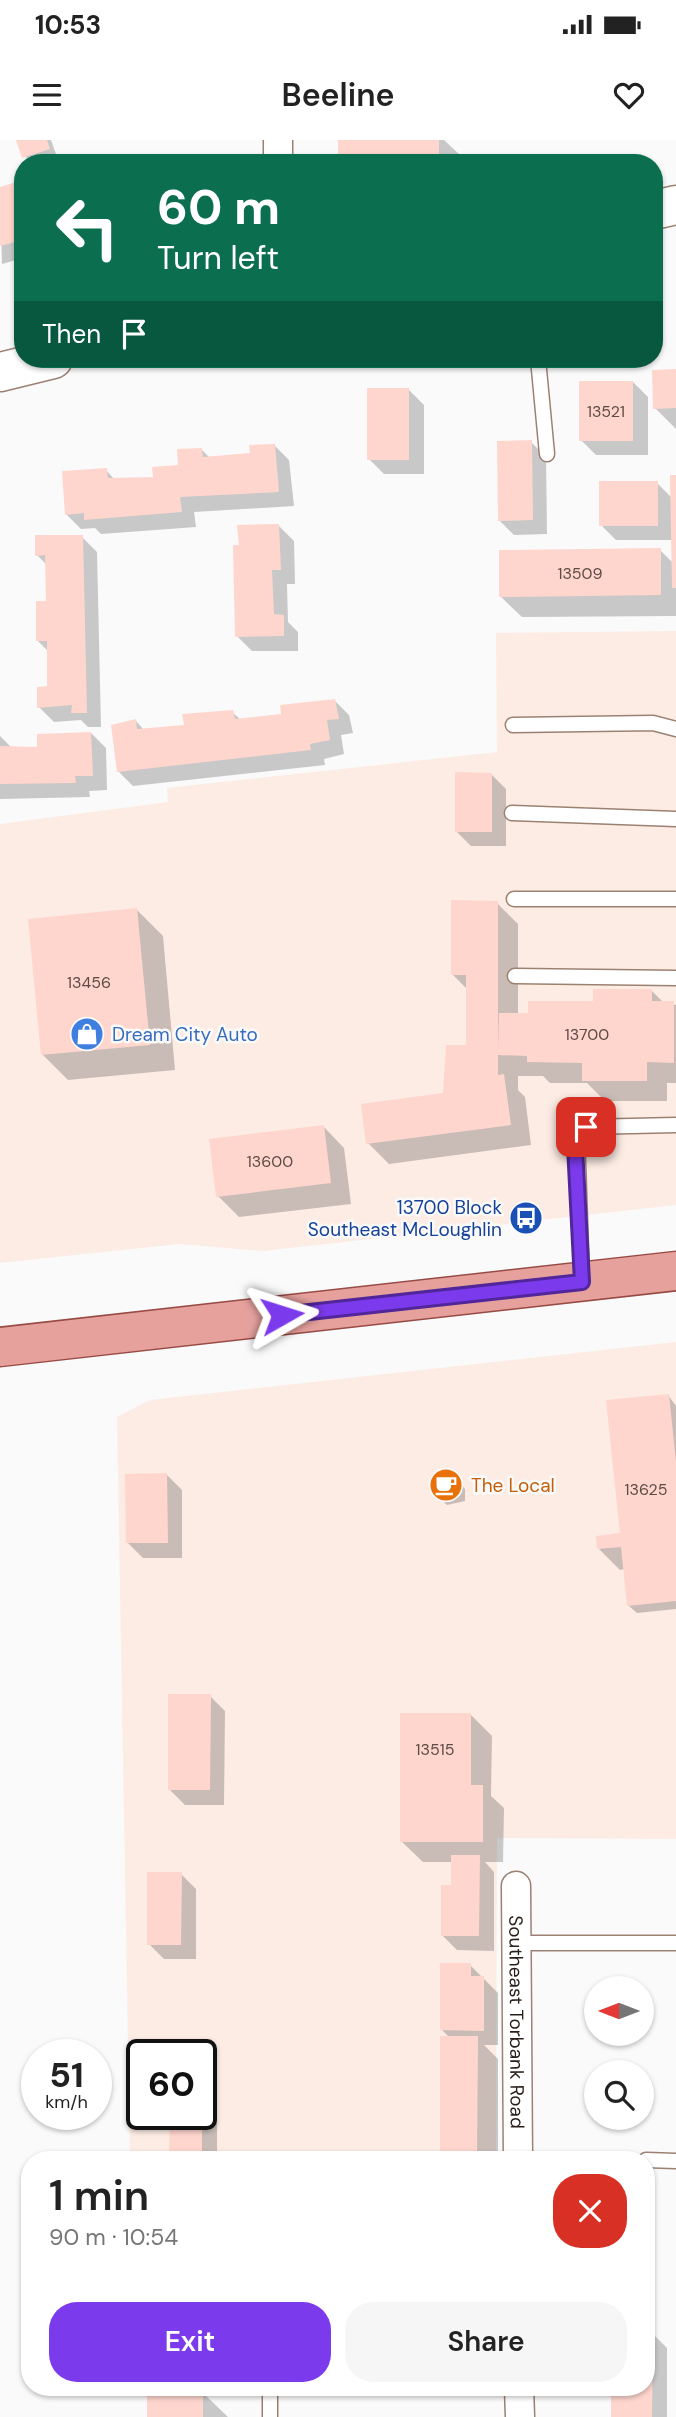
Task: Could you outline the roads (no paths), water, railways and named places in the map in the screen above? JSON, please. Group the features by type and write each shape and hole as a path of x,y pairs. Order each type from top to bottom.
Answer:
{"main road":[{"path":"0,1347 676,1271"}],"street":[{"name":"Southeast Torbank Road","path":"516,1886 518,2151"},
{"path":"519,2396 520,2417"}],"lane":[{"path":"539,368 547,454"},
{"path":"513,725 653,723 676,729"},
{"path":"512,813 676,819"},
{"path":"514,899 676,899"},
{"path":"515,976 676,978"},
{"path":"582,1282 577,1133 586,1127 676,1125"},
{"path":"516,1943 676,1943"},
{"path":"655,2161 676,2161"},
{"path":"270,2396 270,2417"}],"place":[{"name":"Dream City Auto","path":"87,1034"},
{"name":"13700 Block Southeast McLoughlin","path":"526,1218"},
{"name":"The Local","path":"446,1485"}]}
